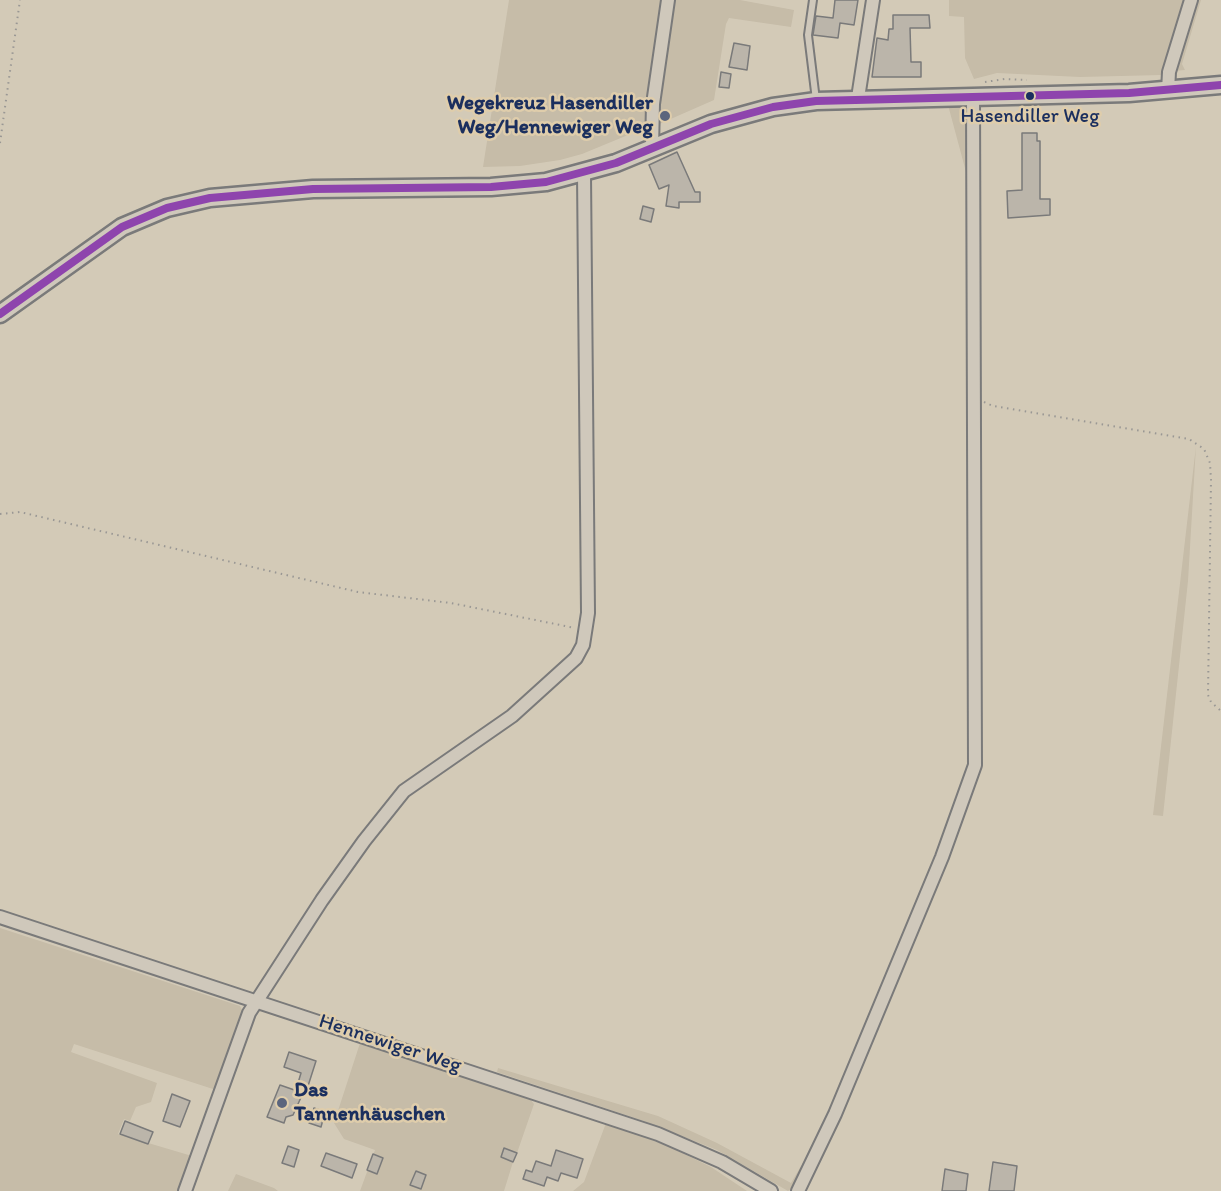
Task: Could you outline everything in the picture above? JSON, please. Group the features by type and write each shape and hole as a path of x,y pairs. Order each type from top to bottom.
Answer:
{"street":[{"path":"652,148 653,104 668,0"},
{"path":"858,98 873,0"},
{"path":"1168,91 1169,72 1191,0"},
{"path":"0,314 122,227 141,217 194,201 227,195 313,189 519,185 584,174 742,115 816,101 858,98 1168,91 1221,85"},
{"path":"798,1191 834,1114 906,943 960,811 975,765 973,96"},
{"path":"185,1191 256,1000 328,892 404,791 494,730 530,702 576,658 584,645 587,631 584,174"},
{"name":"Hennewiger Weg","path":"0,917 658,1134 722,1162 771,1191"}],"lane":[{"path":"813,0 808,35 816,101"}],"path":[{"path":"0,143 20,0"},
{"path":"974,395 993,406 1189,439 1204,449 1210,463 1211,480 1207,686 1211,702 1221,711"},
{"path":"0,514 20,512 358,592 451,603 587,631"}],"shaded area":[{"path":"509,0 664,0 645,128 582,154 560,160 520,166 483,167"},
{"path":"675,0 740,0 794,10 791,27 729,18 726,24 714,100 657,125"},
{"path":"949,0 1187,0 1162,75 1080,77 997,73 974,79 965,58 964,17 949,16"},
{"path":"1195,0 1201,0 1182,64 1185,70 1173,71"},
{"path":"948,105 965,106 967,113 966,172"},
{"path":"1196,446 1188,581 1163,816 1153,815"},
{"path":"0,928 240,1006 243,1012 216,1090 74,1044 71,1052 157,1083 151,1102 136,1107 130,1121 124,1119 118,1134 192,1156 179,1191 0,1191"},
{"path":"361,1040 530,1099 534,1104 517,1153 504,1149 501,1157 513,1162 504,1191 360,1191 375,1150 344,1139 334,1123"},
{"path":"498,1068 658,1116 717,1143 791,1183 814,1144 796,1185 788,1191 717,1150 644,1121 497,1072"},
{"path":"606,1123 668,1146 711,1167 747,1191 573,1191 584,1182"},
{"path":"236,1174 274,1188 278,1191 228,1191"}],"building":[{"path":"835,0 858,0 854,25 840,23 838,38 813,35 816,16 833,18"},
{"path":"893,15 929,15 930,28 910,28 911,62 921,62 921,77 872,77 877,38 888,40 889,29 893,29"},
{"path":"734,43 750,46 747,70 729,67"},
{"path":"721,72 731,74 729,88 719,87"},
{"path":"1022,133 1037,133 1037,141 1040,141 1040,199 1050,199 1050,215 1008,218 1007,191 1022,190"},
{"path":"677,152 695,192 700,192 700,202 679,202 679,208 666,206 669,185 659,189 649,165"},
{"path":"643,206 654,209 651,222 640,219"},
{"path":"289,1052 316,1061 308,1086 298,1083 301,1073 284,1067"},
{"path":"280,1085 303,1093 293,1115 286,1117 284,1123 267,1117"},
{"path":"172,1094 190,1101 180,1127 163,1121"},
{"path":"314,1108 325,1112 321,1127 309,1123"},
{"path":"125,1121 153,1132 148,1144 120,1134"},
{"path":"288,1146 299,1150 294,1167 282,1163"},
{"path":"504,1148 517,1153 513,1162 501,1157"},
{"path":"556,1150 583,1159 577,1178 561,1173 558,1181 547,1177 544,1186 523,1179 526,1170 532,1172 536,1161 551,1166"},
{"path":"326,1153 357,1164 352,1178 321,1166"},
{"path":"373,1154 383,1158 377,1174 367,1170"},
{"path":"993,1162 1017,1166 1014,1191 989,1191"},
{"path":"945,1169 968,1174 966,1191 942,1191"},
{"path":"416,1171 426,1175 421,1189 410,1185"}],"transit line":[{"path":"0,314 122,227 167,208 210,198 313,189 491,187 546,182 616,163 711,124 773,107 816,101 1129,93 1221,85"}],"place":[{"name":"Hasendiller Weg","path":"1030,96"},
{"name":"Wegekreuz Hasendiller Weg/Hennewiger Weg","path":"665,116"},
{"name":"Das Tannenhäuschen","path":"282,1103"}]}
